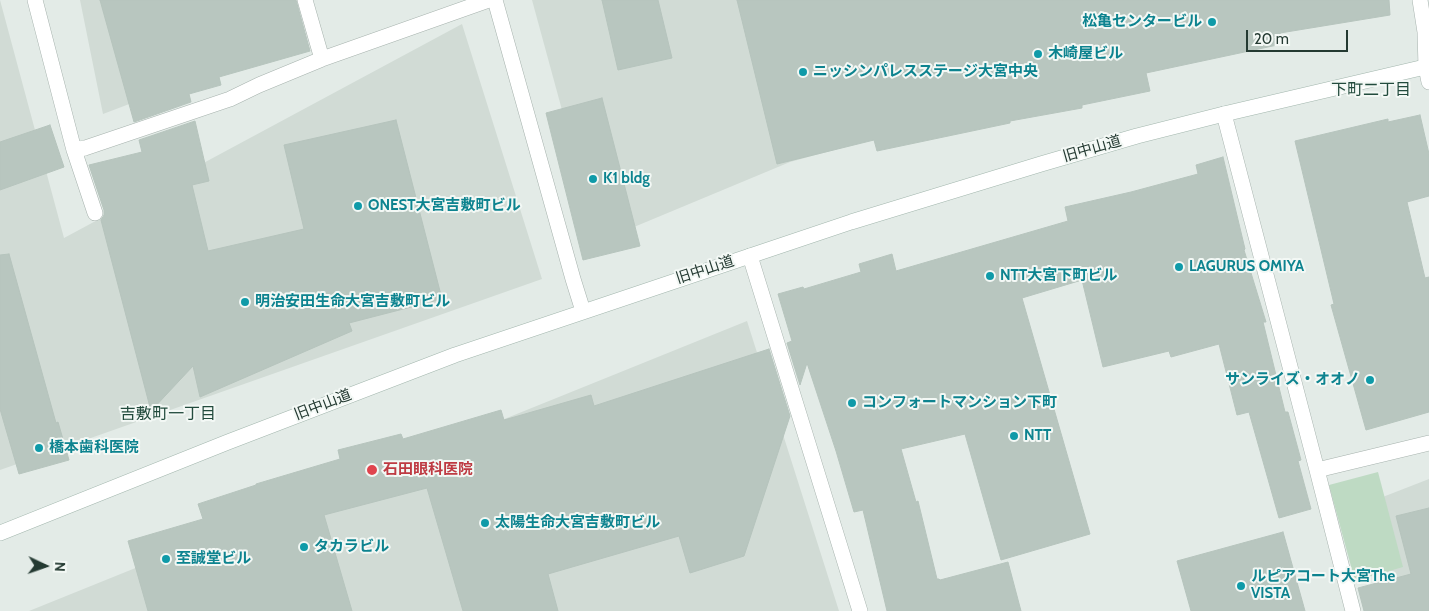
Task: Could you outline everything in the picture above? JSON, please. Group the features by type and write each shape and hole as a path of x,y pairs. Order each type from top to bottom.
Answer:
{"street":[{"path":"35,0 74,150 95,214"},
{"path":"305,0 322,59"},
{"path":"74,150 85,148 230,99 322,59 489,0"},
{"path":"495,0 583,311"},
{"path":"1420,0 1429,82"},
{"name":"旧中山道","path":"0,533 455,355 851,222 1136,136 1427,66"},
{"path":"1224,114 1318,470 1353,611"},
{"path":"750,256 860,611"},
{"path":"1318,470 1429,443"}],"shaded area":[{"path":"0,0 64,238 462,24 542,279 0,470"},
{"path":"80,0 281,0 292,42 103,114"},
{"path":"532,0 1386,0 790,162 598,242"},
{"path":"747,321 839,611 29,611"},
{"path":"1429,479 1429,611 1386,611 1357,507"}],"green space":[{"path":"1378,472 1403,567 1355,581 1329,485"}],"building":[{"path":"100,0 296,0 310,51 219,77 221,85 189,94 191,102 134,122"},
{"path":"602,0 658,0 672,58 618,70"},
{"path":"737,0 1389,0 1390,15 1280,33 1282,44 1146,73 1150,91 1082,105 1082,108 1010,121 1010,123 877,151 874,140 777,164"},
{"name":"K1 bldg","path":"602,98 640,246 583,260 546,113"},
{"path":"1420,115 1429,154 1429,196 1407,202 1425,278 1429,277 1429,412 1366,430 1331,305 1334,304 1295,141 1388,119 1388,122"},
{"path":"396,120 442,299 349,323 352,331 200,397 193,366 151,411 101,220 104,210 89,165 142,152 139,140 195,121 209,181 192,185 208,251 304,229 284,145"},
{"path":"50,125 64,167 0,190 0,142"},
{"path":"1223,157 1244,250 1266,322 1263,322 1285,412 1288,412 1301,460 1298,461 1311,509 1279,518 1249,412 1237,415 1219,344 1171,357 1169,351 1103,367 1082,280 1022,298 1090,534 1001,560 965,434 901,449 916,502 918,501 937,579 940,580 1008,562 1021,611 887,611 863,510 854,512 807,363 800,385 787,343 792,341 778,294 803,287 804,289 861,272 859,264 892,254 896,271 1068,221 1065,207 1198,174 1196,165"},
{"path":"9,254 56,423 58,422 69,460 19,474 0,409 0,255"},
{"path":"769,349 790,416 744,556 690,573 679,536 548,574 558,611 463,611 427,488 324,515 352,611 148,611 128,541 203,519 198,504 256,484 340,459 338,450 401,434 403,439 501,410 504,420 591,395 594,406"},
{"path":"1429,508 1429,611 1364,611 1358,588 1411,574 1396,516"},
{"name":"ルピアコート大宮The VISTA","path":"1283,532 1305,611 1191,611 1177,561"}],"place":[{"name":"松亀センタービル","path":"1212,22"},
{"name":"木崎屋ビル","path":"1038,54"},
{"name":"ニッシンパレスステージ大宮中央","path":"803,72"},
{"name":"K1 bldg","path":"593,179"},
{"name":"ONEST大宮吉敷町ビル","path":"358,206"},
{"name":"LAGURUS OMIYA","path":"1179,267"},
{"name":"NTT大宮下町ビル","path":"990,276"},
{"name":"明治安田生命大宮吉敷町ビル","path":"245,302"},
{"name":"サンライズ・オオノ","path":"1370,380"},
{"name":"コンフォートマンション下町","path":"852,403"},
{"name":"NTT","path":"1014,436"},
{"name":"橋本歯科医院","path":"39,448"},
{"name":"石田眼科医院","path":"372,470"},
{"name":"太陽生命大宮吉敷町ビル","path":"485,523"},
{"name":"タカラビル","path":"304,547"},
{"name":"至誠堂ビル","path":"166,559"},
{"name":"ルピアコート大宮The VISTA","path":"1241,586"}],"district":[{"name":"下町二丁目","path":"1371,90"},
{"name":"吉敷町一丁目","path":"168,414"}]}
